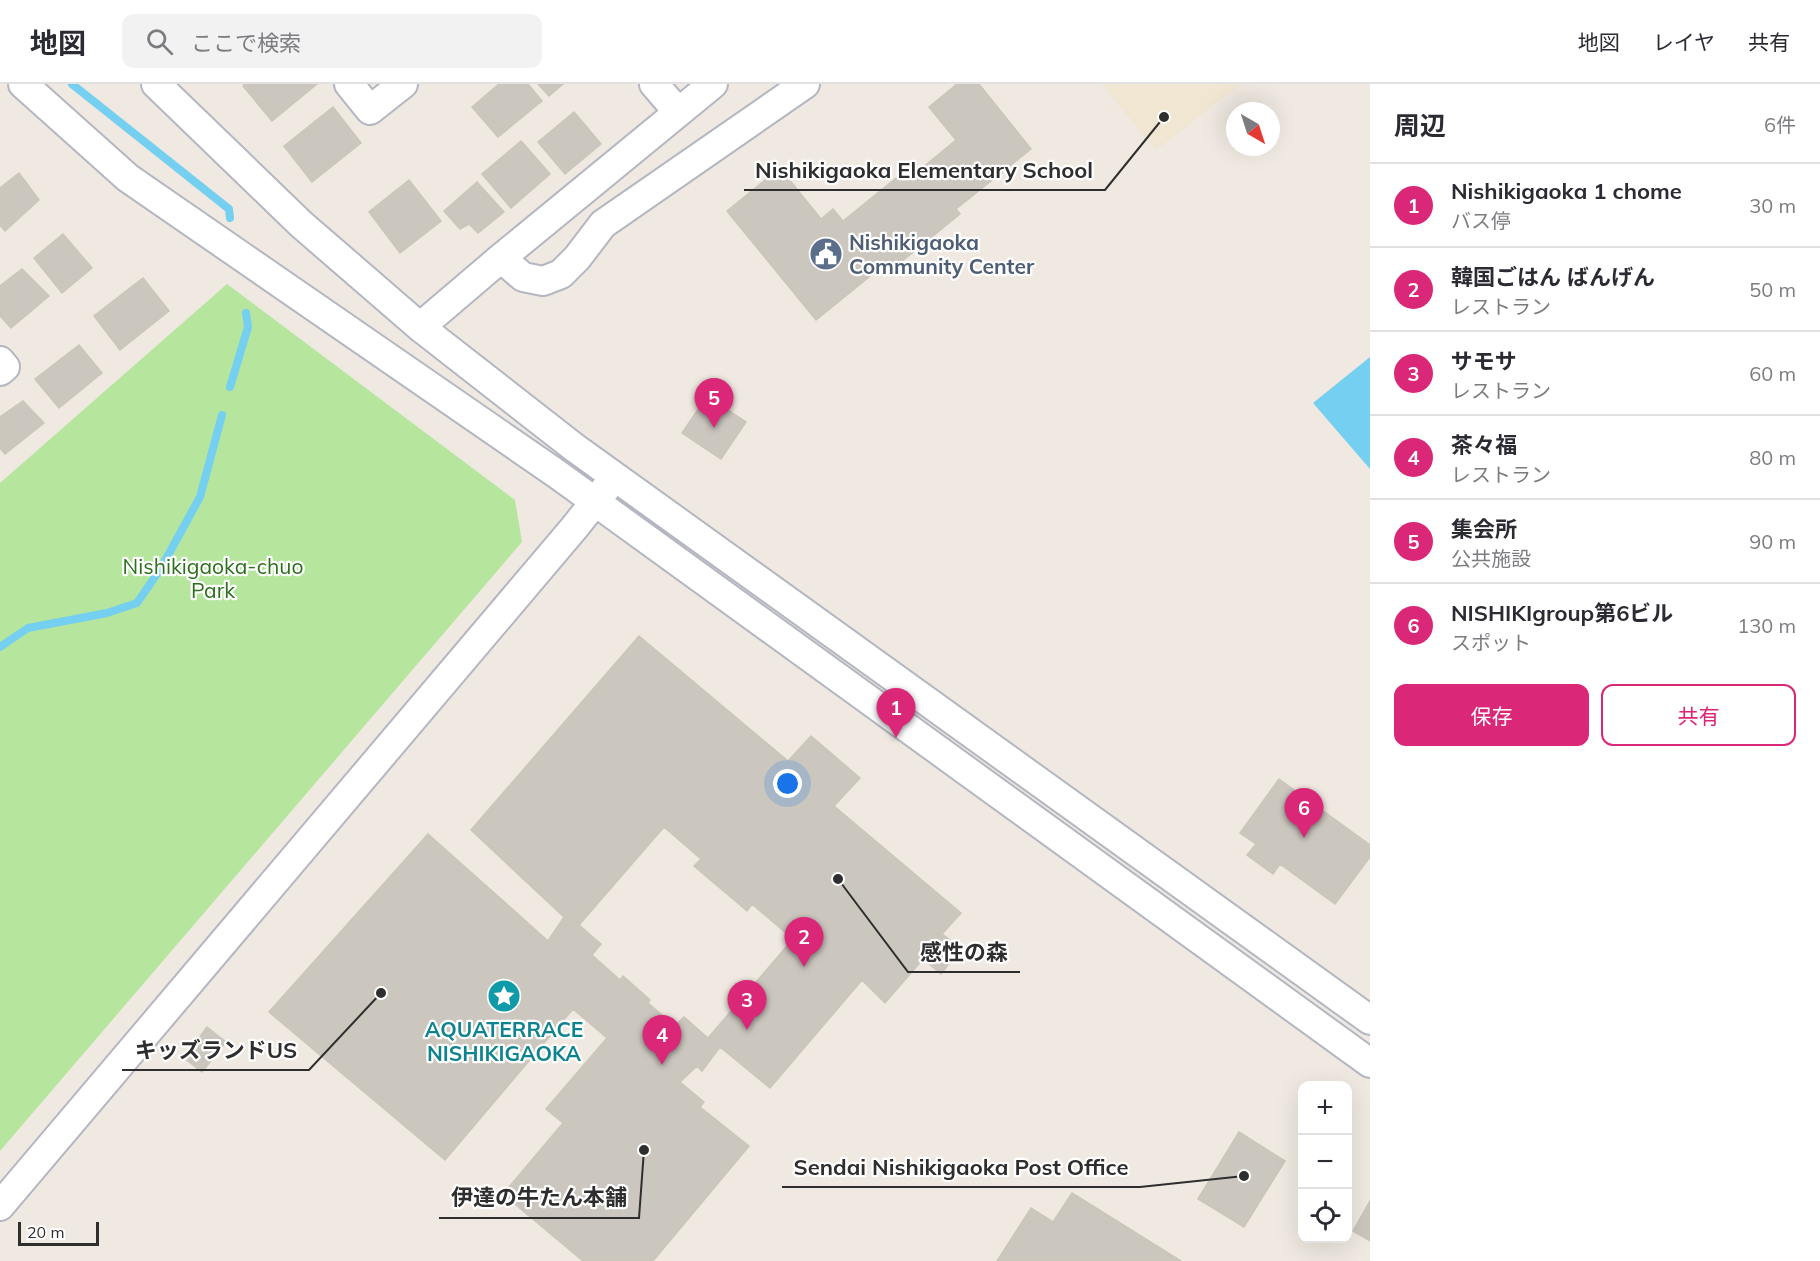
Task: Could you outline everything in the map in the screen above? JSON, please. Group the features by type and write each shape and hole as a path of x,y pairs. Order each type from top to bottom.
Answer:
{"street":[{"path":"23,84 128,177 596,502 1370,1063"},
{"path":"156,84 302,224 420,327 614,477 1370,1020"},
{"path":"349,84 370,110 403,84"},
{"path":"654,84 678,112"},
{"path":"420,327 713,84"},
{"path":"501,258 523,277 543,281 561,274 577,258 603,224 805,84"},
{"path":"0,361 5,367 0,371"},
{"path":"0,1206 596,502 614,477"}],"shaded area":[{"path":"1102,84 1241,84 1156,150"}],"green space":[{"name":"Nishikigaoka-chuo Park","path":"227,284 515,500 522,542 0,1151 0,483"}],"water":[{"path":"1370,357 1370,469 1313,403"}],"building":[{"path":"245,84 317,84 272,121 243,86"},
{"path":"499,84 528,84 542,101 498,137 472,107"},
{"path":"538,84 563,84 549,96"},
{"path":"957,84 979,84 1031,149 956,209 960,214 885,275 879,269 816,320 727,211 780,168 821,219 833,209 843,221 911,166 916,173 956,140 929,107"},
{"path":"333,107 361,143 312,182 284,146"},
{"path":"574,112 601,144 565,174 538,142"},
{"path":"521,141 550,174 511,208 482,174"},
{"path":"19,173 39,200 5,231 0,225 0,188"},
{"path":"409,180 441,221 400,253 369,212"},
{"path":"477,182 504,212 478,233 469,224 460,229 444,211"},
{"path":"63,234 92,268 62,293 34,258"},
{"path":"22,269 49,296 11,328 0,316 0,286"},
{"path":"143,278 169,311 120,350 94,316"},
{"path":"79,345 102,373 59,408 35,379"},
{"path":"707,396 746,422 721,459 682,433"},
{"path":"23,401 44,423 5,454 0,448 0,417"},
{"path":"639,636 788,761 811,736 860,778 834,806 961,913 942,934 961,948 941,974 923,959 885,1003 862,980 770,1088 720,1047 702,1071 697,1066 680,1082 704,1102 700,1107 749,1146 653,1261 583,1261 503,1194 563,1123 546,1109 607,1038 573,1009 445,1160 269,1012 428,834 548,941 564,917 471,830","holes":["664,827 701,859 694,866 747,911 752,904 793,939 708,1038 684,1017 675,1026 648,1003 650,1000 623,976 620,980 592,955 601,944 579,925"]},
{"path":"1279,779 1370,845 1370,857 1335,904 1280,864 1273,874 1247,855 1256,844 1240,833"},
{"path":"207,1027 226,1042 202,1072 184,1058"},
{"path":"1239,1132 1285,1161 1244,1227 1198,1199"},
{"path":"1072,1193 1181,1261 997,1261 1031,1208 1053,1222"},
{"path":"1370,1201 1370,1241 1353,1231"}],"waterway":[{"path":"72,84 229,209 230,218"},
{"path":"230,387 248,327 246,313"},
{"path":"0,647 28,628 107,613 137,603 161,568 200,497 222,415"}],"place":[{"name":"Nishikigaoka Elementary School","path":"1164,117"},
{"name":"Nishikigaoka Community Center","path":"826,254"},
{"name":"集会所","path":"714,428"},
{"name":"Nishikigaoka 1 chome","path":"896,738"},
{"name":"NISHIKIgroup第6ビル","path":"1304,838"},
{"name":"感性の森","path":"838,879"},
{"name":"韓国ごはん ばんげん","path":"804,967"},
{"name":"キッズランドUS","path":"381,993"},
{"name":"AQUATERRACE NISHIKIGAOKA","path":"504,996"},
{"name":"サモサ","path":"747,1030"},
{"name":"茶々福","path":"662,1065"},
{"name":"伊達の牛たん本舗","path":"644,1150"},
{"name":"Sendai Nishikigaoka Post Office","path":"1244,1176"}]}
